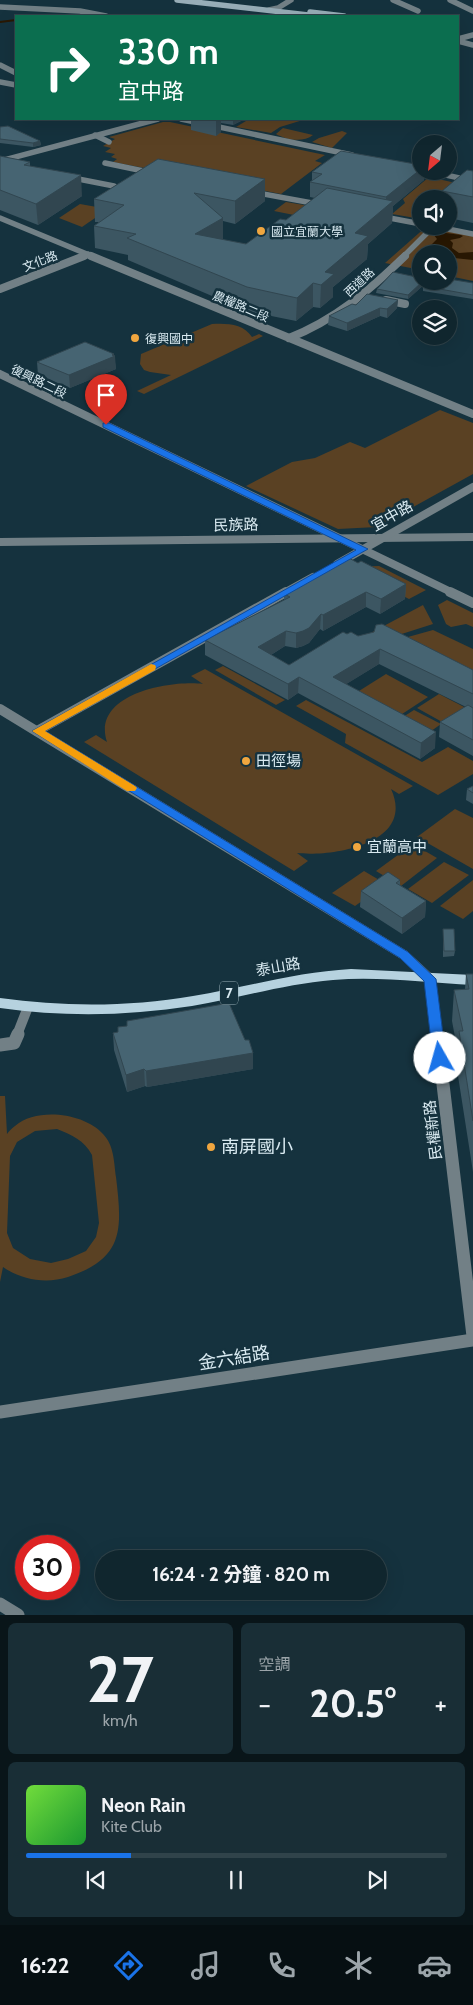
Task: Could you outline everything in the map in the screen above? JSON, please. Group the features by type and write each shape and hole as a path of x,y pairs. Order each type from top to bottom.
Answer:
{"main road":[{"path":"177,0 268,9 278,8 336,15"},
{"path":"209,0 310,15"},
{"name":"泰山路","path":"0,1003 28,1007 120,1009 174,1004 290,980 367,973 430,979 473,980"}],"street":[{"path":"268,9 278,0"},
{"path":"278,8 291,0"},
{"path":"393,0 418,11"},
{"path":"450,0 473,11"},
{"path":"0,7 80,11 101,15"},
{"path":"459,40 473,35"},
{"path":"459,40 473,45"},
{"path":"0,65 15,72"},
{"path":"0,82 15,85"},
{"path":"0,162 154,120"},
{"path":"186,120 361,157"},
{"path":"95,136 109,142"},
{"path":"0,162 14,166"},
{"path":"105,163 162,174"},
{"path":"131,179 144,171"},
{"path":"61,176 117,187"},
{"path":"458,178 473,181"},
{"path":"246,190 335,208"},
{"path":"374,215 412,222"},
{"name":"農權路二段","path":"0,218 473,414"},
{"path":"457,231 473,234"},
{"name":"西道路","path":"289,338 300,334 350,306 425,235"},
{"name":"文化路","path":"0,289 88,254"},
{"path":"362,296 371,297"},
{"path":"379,299 405,304"},
{"name":"復興路二段","path":"0,374 473,603"},
{"name":"宜中路","path":"37,731 473,487"},
{"name":"民族路","path":"0,542 473,537"},
{"path":"0,709 404,955 430,979"},
{"name":"民權新路","path":"430,979 473,1338"},
{"path":"0,1044 14,1043 28,1007"},
{"name":"金六結路","path":"0,1412 473,1338"},
{"path":"0,1604 18,1615"}],"shaded area":[{"path":"242,120 303,120 280,127 271,133 236,127 246,121"},
{"path":"163,122 325,155 315,161 322,163 281,194 113,162 117,159 111,157 115,154 105,152 111,148 103,146 115,139 109,137"},
{"path":"283,128 313,135 300,140 289,139 276,134"},
{"path":"342,131 347,133 332,148 312,142 319,138"},
{"path":"425,180 442,180 465,185 457,192 457,190 414,190"},
{"path":"412,191 412,217 392,214 405,203 403,199"},
{"path":"286,202 316,207 304,217 274,211"},
{"path":"80,204 108,209 82,227 59,218"},
{"path":"457,232 473,235 473,281 457,278 457,245 412,245 412,268 385,263 417,235 457,235"},
{"path":"434,235 463,236 450,240 453,245 431,245 437,239"},
{"path":"457,252 473,252 473,260 457,258"},
{"path":"212,324 235,325 244,329 252,337 259,334 263,336 144,394 137,391 171,375 144,370 140,364 141,354"},
{"path":"440,410 473,423 473,474 377,527 338,529 246,486 292,462 315,458 350,442 365,448"},
{"path":"379,566 426,590 409,599 362,575 351,567"},
{"path":"447,600 473,613 473,627 466,624 451,627 446,624 438,605"},
{"path":"423,605 433,624 386,639 350,644"},
{"path":"433,630 473,649 473,683 390,642"},
{"path":"223,666 285,700 276,705 215,670"},
{"path":"205,669 413,786 399,794 391,789 396,807 392,822 382,834 367,843 350,849 313,854 297,853 308,861 294,871 84,742 96,735 107,742 105,726 111,712 122,702 154,688 189,683 203,684 191,676"},
{"path":"386,674 428,697 393,720 351,696"},
{"path":"439,694 466,708 444,723 417,708"},
{"path":"306,700 422,762 448,747 473,761 473,774 438,795 345,743 346,734 296,706"},
{"path":"414,710 441,724 420,739 392,724"},
{"path":"455,809 473,818 473,869 417,837"},
{"path":"413,844 437,858 401,886 376,871"},
{"path":"444,862 469,875 432,903 408,889"},
{"path":"364,871 386,884 355,906 332,893"},
{"path":"473,880 473,911 463,919 440,906"},
{"path":"0,1096 5,1096 7,1134 24,1120 35,1116 60,1115 84,1121 95,1127 107,1138 113,1154 119,1211 116,1239 110,1250 100,1261 87,1269 60,1279 34,1280 18,1275 3,1267 0,1282","holes":["57,1129 73,1136 92,1155 99,1223 96,1237 86,1251 68,1259 51,1263 30,1259 13,1248 7,1233 10,1156 17,1142 35,1131"]}],"building":[{"path":"8,126 40,141 33,143 0,139 0,127"},
{"path":"341,151 412,163 412,176 386,197 310,182 322,174 312,172"},
{"path":"0,156 30,162 24,165 81,175 36,204 0,190"},
{"path":"158,159 265,179 235,201 194,193 223,218 195,234 246,244 280,219 286,220 327,188 393,201 355,233 368,236 325,272 334,274 321,285 313,283 297,298 247,287 127,238 136,234 94,226 124,205 94,199"},
{"path":"467,170 473,171 473,197 457,194 457,190 443,190 455,180 458,180 458,178"},
{"path":"393,272 412,276 413,290 408,295 377,289"},
{"path":"457,280 473,283 473,295 445,290 457,290"},
{"path":"367,294 398,300 387,309 380,308 347,323 329,316 352,304 356,305"},
{"path":"85,342 115,356 69,375 37,362"},
{"path":"347,557 358,563 361,561 406,584 381,599 366,592 323,615 321,614 309,628 296,633 286,631 258,647 289,665 343,632 347,634 351,632 358,636 374,632 376,625 382,624 473,670 473,694 380,649 333,677 436,732 421,743 299,677 288,684 205,640 290,597 284,594"},
{"path":"468,705 473,708 473,740 440,722"},
{"path":"473,786 473,793 467,789"},
{"path":"388,872 400,880 396,883 426,901 402,918 361,891"},
{"path":"443,929 454,929 455,951 444,951"},
{"path":"466,974 473,974 473,1121 459,1031 463,1031 454,990 469,989"},
{"path":"229,1003 245,1040 249,1040 253,1053 146,1071 144,1069 126,1075 113,1033 118,1032 118,1027 127,1026 127,1021"}],"waterway":[{"path":"0,22 15,20"}],"slow traffic":[{"path":"131,788 37,731 151,667"}],"place":[{"name":"國立宜蘭大學","path":"261,231"},
{"name":"復興國中","path":"135,338"},
{"name":"田徑場","path":"246,761"},
{"name":"宜蘭高中","path":"357,847"},
{"name":"南屏國小","path":"211,1147"}],"route":[{"path":"106,425 363,549 37,731 404,955 430,979 440,1058"}]}
